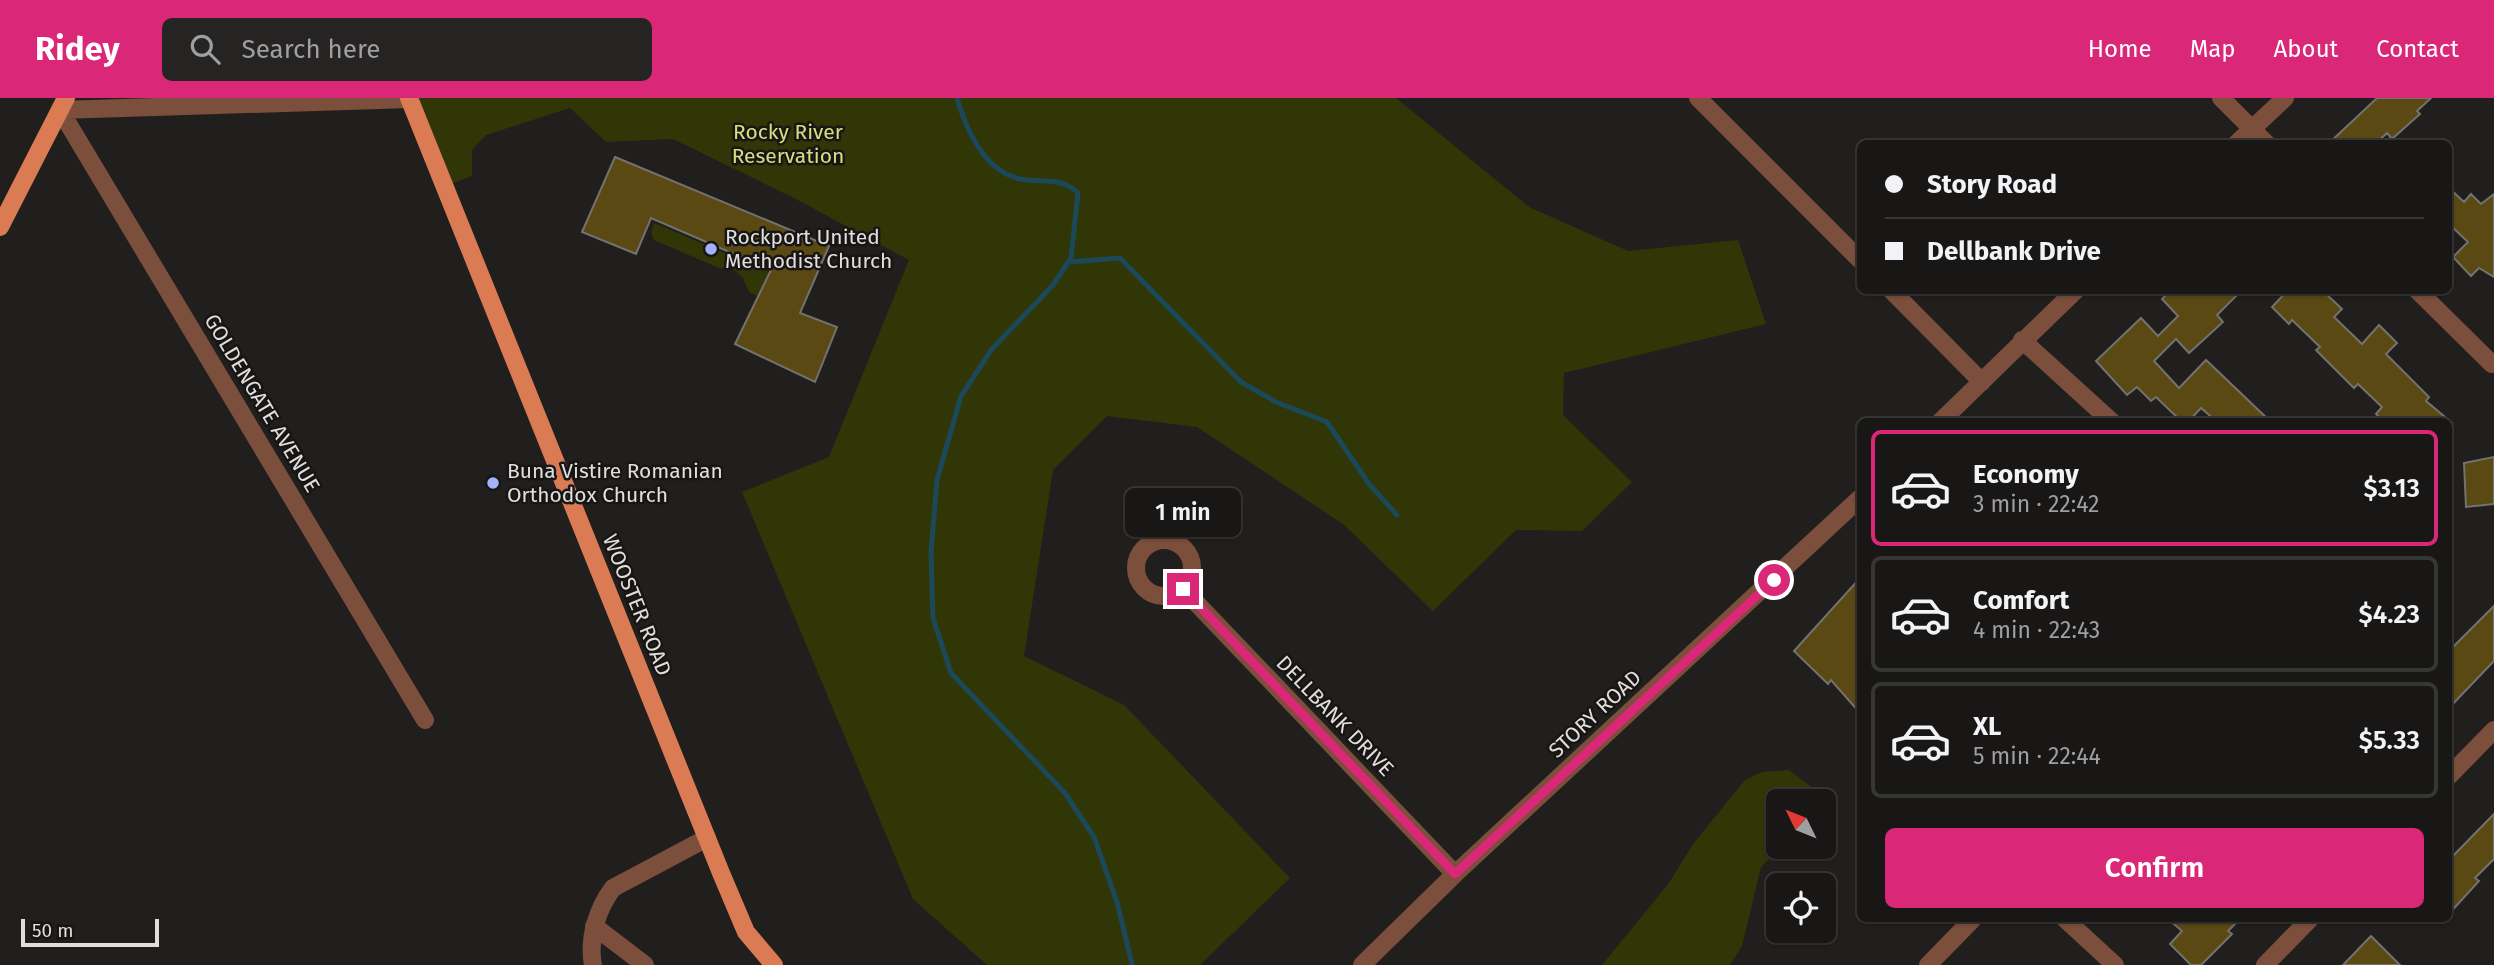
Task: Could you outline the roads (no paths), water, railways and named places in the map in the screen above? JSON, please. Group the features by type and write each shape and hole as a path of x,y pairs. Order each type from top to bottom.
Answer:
{"main road":[{"name":"WOOSTER ROAD","path":"409,99 746,932 774,965"},
{"path":"0,227 63,104"}],"street":[{"path":"1698,98 1857,257"},
{"path":"2221,98 2263,140"},
{"path":"2240,140 2285,98"},
{"path":"63,104 409,99"},
{"name":"GOLDENGATE AVENUE","path":"63,104 425,720"},
{"path":"1895,294 1982,382"},
{"path":"1944,418 2072,294"},
{"path":"2421,294 2492,364"},
{"path":"2022,340 2108,418"},
{"name":"STORY ROAD","path":"1362,965 1455,874 1857,501"},
{"name":"DELLBANK DRIVE","path":"1183,589 1455,874"},
{"path":"2452,773 2494,730"},
{"path":"593,965 591,954 594,926 604,900 623,880 707,838"},
{"path":"1928,965 1970,922"},
{"path":"2068,922 2115,965"},
{"path":"2265,965 2307,922"},
{"path":"594,926 645,965"}],"waterway":[{"path":"957,98 973,138 990,161 1001,170 1013,177 1060,183 1078,193 1071,258 1053,285 992,349 961,396 937,480 931,552 933,618 951,673 1065,793 1094,837 1117,902 1132,964"},
{"path":"1068,262 1120,258 1241,382 1276,402 1327,422 1369,484 1397,515"}],"place":[{"name":"Rockport United Methodist Church","path":"711,249"},
{"name":"Buna Vistire Romanian Orthodox Church","path":"493,483"}],"park label":[{"name":"Rocky River Reservation","path":"788,144"}]}
